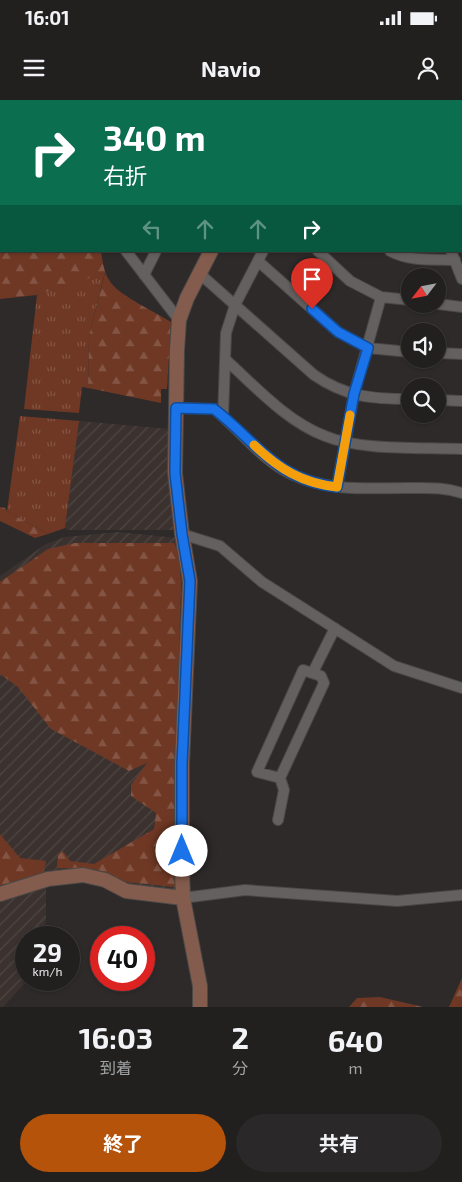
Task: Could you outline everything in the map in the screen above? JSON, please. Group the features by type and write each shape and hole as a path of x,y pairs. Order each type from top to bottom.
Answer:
{"street":[{"path":"127,252 178,320"},
{"path":"144,275 156,252"},
{"path":"200,1007 200,986 183,898 182,764 190,581 175,473 178,320 211,252"},
{"path":"223,417 226,333 235,305 262,252"},
{"path":"319,252 350,281 381,297 401,299"},
{"path":"392,252 401,257 411,259 453,256 462,278"},
{"path":"258,261 338,332 368,348 401,351"},
{"path":"200,274 314,375 327,384 373,399 401,400"},
{"path":"337,487 354,394 381,297"},
{"path":"446,305 462,306"},
{"path":"446,353 462,354"},
{"path":"226,360 276,405 301,424 326,437 369,446 462,448"},
{"path":"446,400 462,400"},
{"path":"176,408 214,409 271,461 291,474 320,485 337,487 446,488 462,493"},
{"path":"182,534 220,546 262,582 394,666 462,688"},
{"path":"313,672 335,628"},
{"path":"278,820 284,790 280,778 324,683 321,676 313,672 303,670 257,772 280,778"},
{"path":"0,894 48,879 84,875 105,880 126,890 183,898 245,890 397,901 462,895"}],"shaded area":[{"path":"79,421 170,429 177,530 67,530 65,528"},
{"path":"118,532 178,538 180,541 186,610 178,705 176,827 178,888 174,892 46,872 45,926 15,926 15,991 18,991 3,1007 0,1007 0,576 46,544 65,537"}],"green space":[{"path":"0,252 101,252 106,273 117,289 171,322 167,389 161,389 161,403 88,388 89,336 105,273 37,295 0,299"},
{"path":"105,272 89,336 88,388 82,387 79,413 24,409 37,295"},
{"path":"20,416 79,421 65,528 48,534 7,511"},
{"path":"0,507 5,508 7,511 48,534 35,538 0,521"},
{"path":"75,543 174,543 178,551 181,582 174,831 175,887 126,882 93,869 57,868 58,855 63,851 70,861 94,864 154,829 156,813 131,796 131,785 147,763 129,771 51,729 18,687 0,674 0,582 48,549"},
{"path":"0,834 20,858 46,861 43,875 0,887"},
{"path":"462,978 462,1007 449,1007"},
{"path":"380,997 423,1007 349,1007 357,998"}],"slow traffic":[{"path":"254,445 271,461 291,474 320,485 337,487 350,415"}],"route":[{"path":"182,851 182,764 190,581 175,473 176,408 214,409 271,461 291,474 320,485 337,487 354,394 368,348 338,332 312,309"}]}
